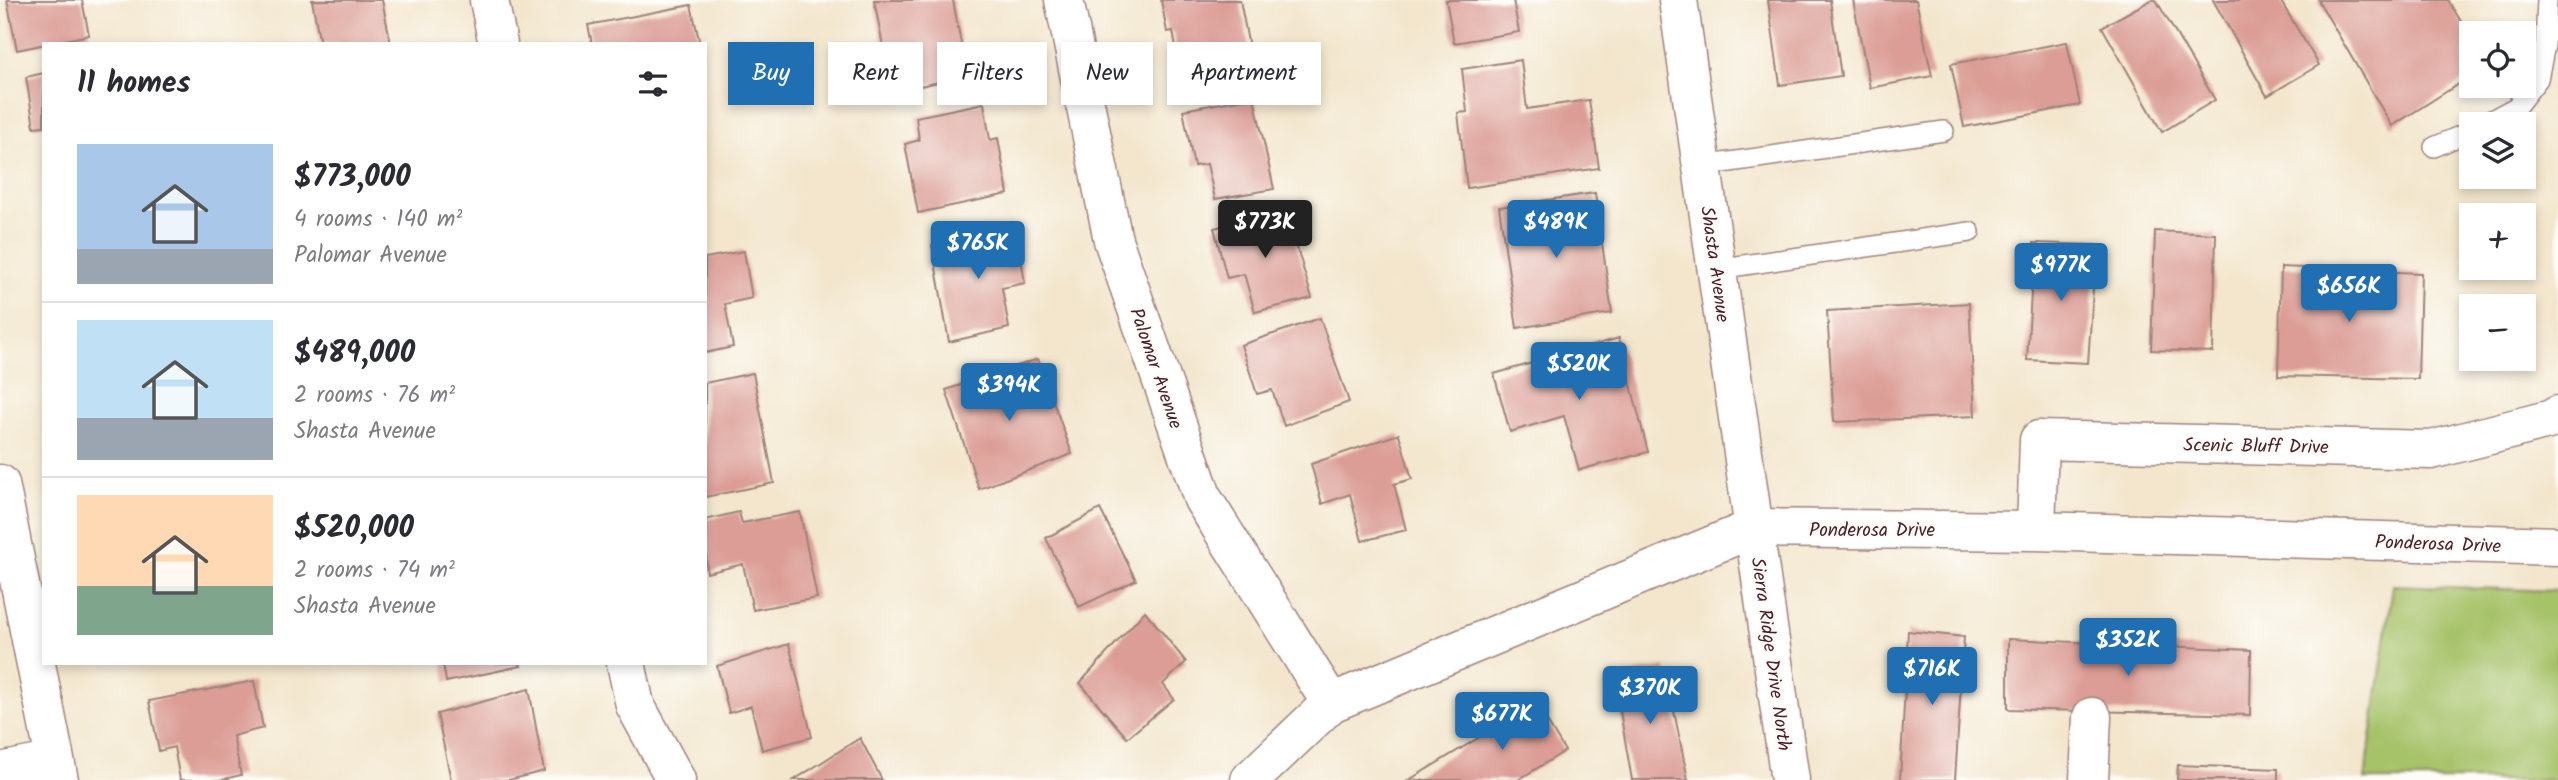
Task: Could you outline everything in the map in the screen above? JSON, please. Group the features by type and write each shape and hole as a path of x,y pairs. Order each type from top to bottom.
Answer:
{"street":[{"path":"489,0 499,42"},
{"name":"Palomar Avenue","path":"1064,0 1113,240 1203,499 1331,703"},
{"name":"Shasta Avenue","path":"1678,0 1754,528"},
{"name":"Scenic Bluff Drive","path":"2036,531 2039,440 2431,450 2552,419 2558,415"},
{"path":"0,484 57,771 0,772"},
{"name":"Ponderosa Drive","path":"1250,780 1331,703 1754,528 2036,531 2558,546"},
{"name":"Sierra Ridge Drive North","path":"1754,528 1790,780"},
{"path":"626,665 635,705 676,780"},
{"path":"2090,780 2092,717"}],"lane":[{"path":"2507,112 2516,107 2538,79 2545,45 2547,0"},
{"path":"1702,166 1944,131"},
{"path":"2434,148 2459,137"},
{"path":"1717,269 1970,232"}],"green space":[{"path":"2393,585 2558,591 2558,780 2365,780"}],"building":[{"path":"7,0 82,0 89,35 42,42 42,45 17,50"},
{"path":"312,0 382,0 391,42 320,42"},
{"path":"874,0 953,0 961,42 937,42 937,82 923,85 923,42 882,42"},
{"path":"1161,0 1240,0 1248,42 1175,42 1173,31 1167,32"},
{"path":"1446,0 1513,0 1519,32 1454,43"},
{"path":"1768,0 1830,0 1841,76 1780,85"},
{"path":"1853,0 1916,0 1932,76 1870,88"},
{"path":"2151,0 2156,0 2215,100 2162,132 2102,27"},
{"path":"2213,0 2280,0 2319,65 2267,96"},
{"path":"2318,0 2448,0 2461,21 2459,84 2392,126"},
{"path":"691,5 700,42 592,42 588,25"},
{"path":"2067,42 2080,105 1964,127 1951,64"},
{"path":"1521,60 1527,109 1589,100 1599,168 1467,188 1458,113 1467,112 1462,69"},
{"path":"42,73 42,126 34,127 26,77"},
{"path":"984,105 990,140 998,138 1008,194 918,213 905,144 919,140 916,117"},
{"path":"1210,105 1256,105 1274,189 1215,199 1207,164 1194,166 1183,110"},
{"path":"1595,193 1612,313 1517,328 1499,207"},
{"path":"1286,211 1312,298 1255,312 1244,274 1227,278 1214,228"},
{"path":"1016,227 1025,283 1002,288 1009,328 949,342 932,245"},
{"path":"2155,231 2216,234 2213,352 2151,350"},
{"path":"2034,243 2096,245 2088,363 2027,360"},
{"path":"744,251 752,298 725,304 733,347 707,353 707,258"},
{"path":"2281,267 2421,273 2418,379 2278,376"},
{"path":"1969,303 1975,416 1834,422 1827,311"},
{"path":"1320,318 1349,402 1284,426 1272,390 1257,394 1241,345"},
{"path":"1619,338 1648,452 1579,470 1564,416 1510,432 1494,374"},
{"path":"1038,359 1072,454 979,489 946,390"},
{"path":"753,373 774,483 707,497 707,383"},
{"path":"1399,434 1412,479 1394,484 1406,530 1362,541 1350,494 1322,504 1311,464"},
{"path":"1100,509 1136,580 1079,607 1046,538"},
{"path":"739,512 742,523 800,512 817,598 753,610 743,564 707,573 707,520"},
{"path":"1145,611 1186,662 1163,684 1174,699 1127,738 1080,683"},
{"path":"1908,631 1964,637 1955,780 1900,780"},
{"path":"2008,639 2251,650 2250,715 2008,709"},
{"path":"789,644 812,737 762,750 751,706 729,713 717,666"},
{"path":"443,665 521,666 446,682"},
{"path":"1665,667 1688,780 1632,780 1614,677"},
{"path":"254,681 263,728 233,736 241,775 220,780 180,780 174,747 159,751 149,701"},
{"path":"529,689 544,771 509,780 451,780 437,714"},
{"path":"1536,703 1565,751 1518,780 1409,780"},
{"path":"860,738 882,780 794,780"},
{"path":"2178,765 2278,769 2278,780 2177,780"}]}
